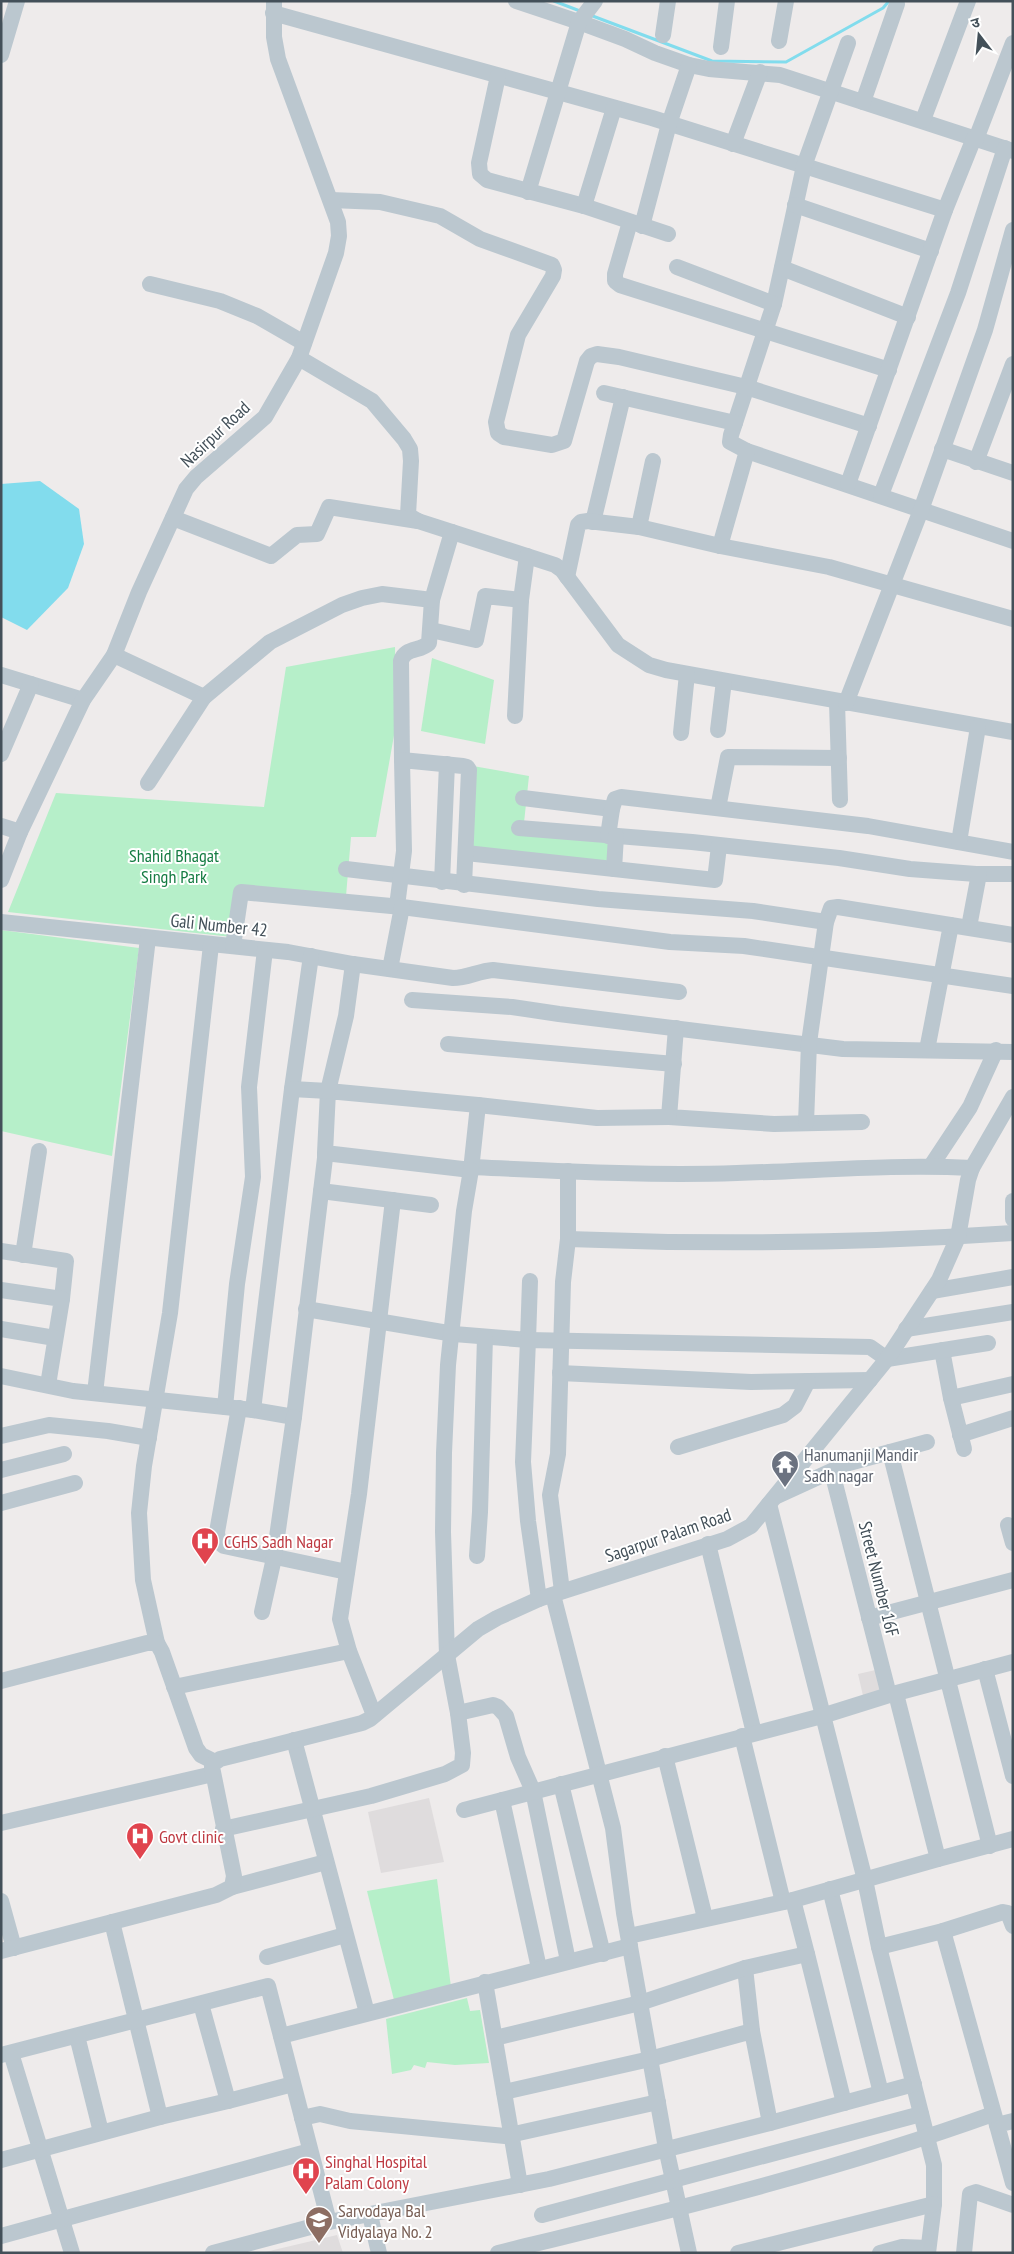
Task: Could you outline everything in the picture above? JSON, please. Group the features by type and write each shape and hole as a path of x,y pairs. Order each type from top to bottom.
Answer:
{"street":[{"path":"1,55 17,1"},
{"path":"516,1 587,11 624,39 655,54 689,65 709,69 780,75 1009,150 958,293 881,495"},
{"path":"663,35 668,1"},
{"path":"721,47 727,1"},
{"path":"779,41 786,1"},
{"path":"922,120 968,1"},
{"path":"863,102 897,4"},
{"path":"274,7 498,76 669,124 945,210"},
{"name":"Nasirpur Road","path":"1,880 20,832 83,700 114,655 186,489 196,477 265,417 299,358 336,253 339,236 338,222 278,59 274,37 274,7"},
{"path":"528,192 557,92 587,11"},
{"path":"848,42 832,92 804,166 774,304 730,442 747,451 1013,541"},
{"path":"848,484 945,210 974,138 976,139 1013,43"},
{"path":"689,65 636,224 615,274 615,281 620,285 889,370"},
{"path":"733,144 760,72"},
{"path":"498,76 479,163 480,174 488,180 584,206 668,234"},
{"path":"584,206 614,108"},
{"path":"331,200 380,202 440,216 480,239 552,265 554,270 553,276 514,343 496,422 498,433 504,436 552,445 564,441 587,361 591,356 597,354 619,357 746,387 869,426"},
{"path":"795,204 931,251"},
{"path":"840,800 841,702 892,584 921,510 985,330 1013,230"},
{"path":"677,267 774,304"},
{"path":"782,268 908,317"},
{"path":"150,284 220,301 257,316 304,342"},
{"path":"299,358 372,401 404,439 410,449 411,461 408,516 418,521 555,565 567,577 618,645 649,665 724,681 1013,732"},
{"path":"976,462 1013,364"},
{"path":"604,393 735,423"},
{"path":"593,522 623,397"},
{"path":"942,449 1013,473"},
{"path":"720,546 747,451"},
{"path":"639,527 652,462"},
{"path":"173,518 270,556 296,535 317,534 328,507 418,521"},
{"path":"567,577 578,525 581,522 593,522 639,527 720,546 829,567 1013,619"},
{"path":"390,969 399,906 404,851 401,661 403,655 407,652 427,646 430,639 432,600 452,532"},
{"path":"515,716 521,600 527,556"},
{"path":"148,783 204,697 270,642 342,605 382,594 432,600"},
{"path":"431,630 476,640 485,596 521,600"},
{"path":"114,655 204,697"},
{"path":"680,733 687,674"},
{"path":"2,676 83,700"},
{"path":"718,730 724,681"},
{"path":"1,754 31,684"},
{"path":"959,842 978,727"},
{"path":"718,808 728,757 839,758"},
{"path":"402,760 467,767 469,770 464,885"},
{"path":"442,882 446,764"},
{"path":"614,869 612,809 616,799 621,797 868,826 1013,852"},
{"path":"523,798 612,809"},
{"path":"1,826 20,832"},
{"path":"519,828 839,858 910,869 979,874 1013,874"},
{"path":"466,853 715,880 719,846"},
{"path":"346,869 464,885 598,899 753,911 826,922"},
{"path":"969,927 979,874"},
{"path":"233,946 241,892 399,906 670,942 744,946 1013,986"},
{"path":"806,1123 809,1043 826,922 831,908 838,907 1013,935"},
{"name":"Gali Number 42","path":"1,922 233,946 432,975 463,978 493,970 679,992"},
{"path":"928,1050 951,925"},
{"path":"95,1393 148,938"},
{"path":"211,945 170,1313 149,1438 139,1513 143,1580 157,1643 162,1652 196,1748 202,1755 218,1765 223,1829 234,1876 232,1888"},
{"path":"239,1408 237,1284 253,1177 249,1088 265,950"},
{"path":"311,956 292,1089 217,1536 220,1544 224,1546 348,1572"},
{"path":"262,1612 274,1558 294,1417 325,1153 328,1091 346,1016 354,964"},
{"path":"412,1000 512,1006 559,1014 843,1048 996,1050 1013,1052"},
{"path":"669,1117 676,1028"},
{"path":"448,1044 674,1064"},
{"path":"930,1166 970,1107 996,1050"},
{"path":"292,1089 478,1105 597,1118 669,1117 774,1124 862,1122"},
{"name":"Sagarpur Palam Road","path":"1,1823 218,1765 294,1740 362,1723 487,1624 551,1595 727,1539 751,1526 887,1359 940,1280 958,1237 968,1180 972,1168 1012,1099"},
{"path":"223,1829 379,1794 445,1774 460,1768 462,1765 463,1754 458,1713 447,1655 443,1532 445,1401 464,1211 478,1105"},
{"path":"23,1255 39,1151"},
{"path":"325,1153 471,1168 568,1171 736,1173 835,1168 930,1166 972,1168"},
{"path":"551,1595 550,1495 558,1454 563,1282 568,1239 568,1171"},
{"path":"321,1191 431,1205"},
{"path":"374,1715 349,1651 340,1619 359,1494 393,1200"},
{"path":"1013,1201 1013,1219"},
{"path":"568,1239 784,1243 958,1237 1013,1233"},
{"path":"1,1252 66,1261 62,1299 48,1385"},
{"path":"932,1291 1013,1277"},
{"path":"530,1281 523,1462 528,1521 551,1595 613,1828 615,1854 650,2059 672,2181 689,2253"},
{"path":"1,1290 62,1299"},
{"path":"306,1309 378,1322 485,1337 562,1341 870,1347 887,1359 988,1342"},
{"path":"906,1329 1013,1312"},
{"path":"1,1329 55,1338"},
{"path":"477,1556 485,1337"},
{"path":"942,1350 962,1442 1013,1418"},
{"path":"560,1373 751,1382 870,1380"},
{"path":"1,1376 95,1393 239,1408 294,1417"},
{"path":"678,1447 783,1415 795,1406 808,1381"},
{"path":"951,1398 1013,1384"},
{"path":"1,1436 49,1425 108,1430 149,1438"},
{"path":"880,2253 902,2247 928,2250 934,2204 935,2176 928,2138 879,1947 865,1880 822,1716 771,1501 862,1459 927,1442"},
{"path":"890,1452 990,1846"},
{"path":"1,1470 64,1454"},
{"name":"Street Number 16F","path":"832,1472 869,1618 893,1695 938,1860"},
{"path":"1,1503 74,1483"},
{"path":"1008,1524 1013,1543"},
{"path":"708,1544 748,1735 788,1901 807,1954 844,2103"},
{"path":"869,1618 1013,1580"},
{"path":"1,1680 147,1643 157,1643"},
{"path":"174,1687 349,1651"},
{"path":"464,1810 822,1716 1013,1662"},
{"path":"985,1669 1013,1776"},
{"path":"458,1713 486,1705 498,1707 506,1716 518,1757 533,1791 568,1961"},
{"path":"294,1740 367,2013"},
{"path":"665,1756 705,1918"},
{"path":"561,1784 603,1954"},
{"path":"502,1800 539,1968"},
{"path":"281,2036 539,1968 603,1954 630,1941 705,1918 788,1901 1013,1839"},
{"path":"1,1901 7,1949 216,1895 232,1888 326,1862"},
{"path":"830,1890 881,2092"},
{"path":"879,1947 943,1931 1004,1912 1008,1913 1013,1926"},
{"path":"112,1922 160,2117"},
{"path":"943,1931 1001,2120 1013,2184"},
{"path":"267,1957 345,1935"},
{"path":"495,2038 640,2003 745,1968 807,1954"},
{"path":"745,1968 752,2031 770,2123"},
{"path":"485,1982 520,2185"},
{"path":"72,2253 40,2150 6,2054 268,1986 329,2222"},
{"path":"201,2004 228,2101"},
{"path":"504,2092 650,2059 752,2031"},
{"path":"77,2036 101,2132"},
{"path":"1,2160 101,2132 293,2084"},
{"path":"213,2253 329,2222 549,2179 914,2084"},
{"path":"302,2118 320,2114 350,2121 505,2136 658,2102"},
{"path":"542,2215 922,2114"},
{"path":"498,2253 679,2208 928,2138 1001,2120"},
{"path":"1,2236 310,2151"},
{"path":"964,2253 970,2194 976,2192 1013,2205"},
{"path":"738,2253 934,2204"},
{"path":"370,2215 378,2253"}],"shaded area":[{"path":"880,1669 886,1694 864,1700 858,1674"},
{"path":"429,1798 444,1862 381,1873 368,1812"},
{"name":"Sarvodaya Bal Vidyalaya No. 2","path":"337,2235 343,2253 261,2253"}],"green space":[{"name":"Shahid Bhagat Singh Park","path":"395,647 396,724 376,837 351,837 346,896 239,885 232,937 8,912 56,793 264,807 286,667"},
{"path":"432,658 494,680 485,744 421,731"},
{"path":"473,766 529,776 523,832 613,838 612,868 467,847"},
{"path":"1,930 139,948 112,1156 1,1131"},
{"path":"437,1879 451,1987 394,2000 367,1891"},
{"path":"467,1998 470,2011 480,2010 489,2063 455,2065 427,2062 425,2068 414,2065 411,2070 392,2074 386,2019"}],"water":[{"path":"40,481 79,509 84,544 68,588 27,630 1,617 1,484"}],"waterway":[{"path":"554,1 580,11"},
{"path":"590,15 712,61 786,62 883,8 889,1"}],"place":[{"name":"Hanumanji Mandir Sadh nagar","path":"785,1488"},
{"name":"CGHS Sadh Nagar","path":"205,1565"},
{"name":"Govt clinic","path":"140,1860"},
{"name":"Singhal Hospital Palam Colony","path":"306,2195"},
{"name":"Sarvodaya Bal Vidyalaya No. 2","path":"319,2244"}]}
